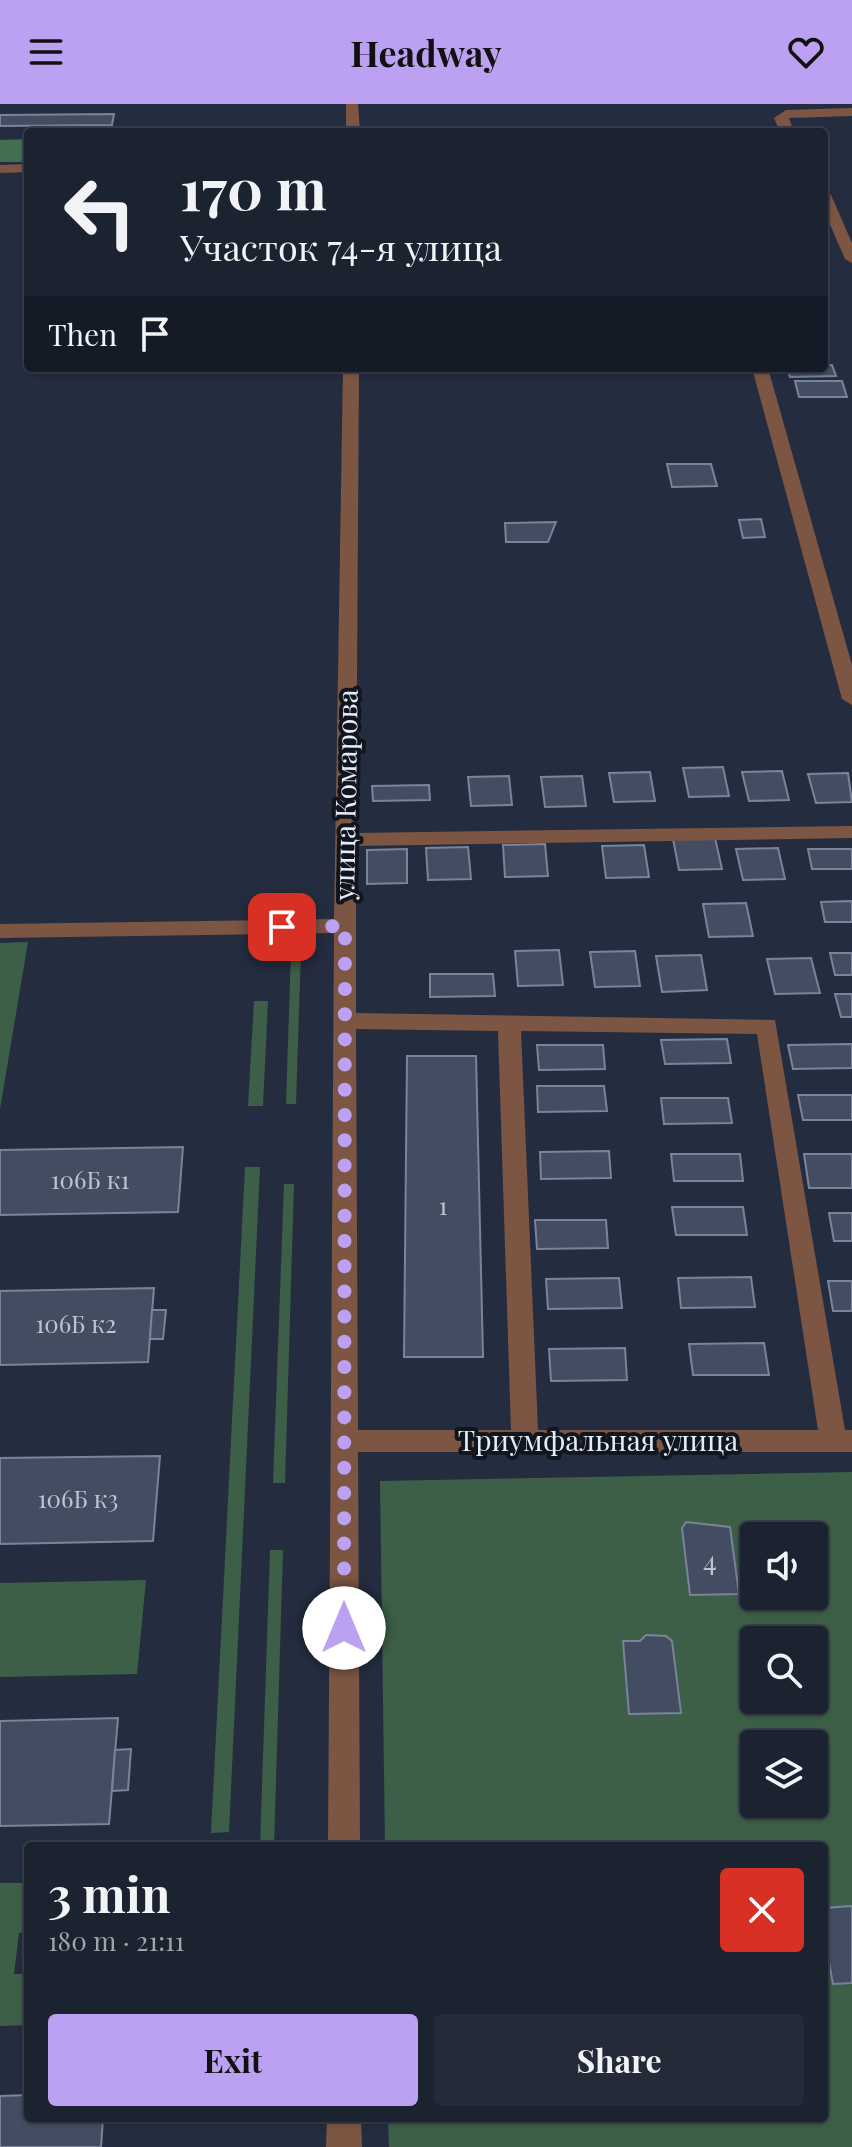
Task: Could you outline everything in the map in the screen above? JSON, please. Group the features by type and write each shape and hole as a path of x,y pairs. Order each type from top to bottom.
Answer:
{"street":[{"path":"352,104 353,128"},
{"path":"785,128 780,118 786,114 852,112"},
{"path":"0,169 24,168"},
{"path":"828,204 852,259"},
{"name":"улица Комарова","path":"344,1842 344,1021 351,372"},
{"path":"761,372 852,699"},
{"path":"345,840 852,832"},
{"path":"0,931 345,926"},
{"path":"344,1021 767,1026 843,1441"},
{"path":"509,1023 525,1441"},
{"name":"Триумфальная улица","path":"345,1441 843,1441"},
{"path":"344,2122 344,2147"}],"green space":[{"path":"24,139 24,162 0,162 0,140"},
{"path":"28,942 0,1109 0,943"},
{"path":"291,950 301,950 296,1104 286,1104"},
{"path":"254,1001 268,1001 263,1106 248,1106"},
{"path":"245,1167 260,1167 229,1832 211,1833"},
{"path":"284,1184 294,1184 285,1483 273,1483"},
{"path":"852,1472 852,2147 389,2147 388,2122 828,2122 828,1842 385,1842 380,1481"},
{"path":"270,1550 283,1550 274,1842 260,1842"},
{"path":"146,1580 137,1674 0,1677 0,1583"},
{"path":"0,1883 24,1883 24,1932 19,1933 14,1974 24,1974 24,2025 0,2026"}],"building":[{"path":"114,114 112,125 0,126 0,115"},
{"path":"828,365 832,365 836,376 790,377 788,372 828,372"},
{"path":"795,381 842,381 847,397 799,397"},
{"path":"667,464 711,464 717,486 672,487"},
{"path":"761,519 765,537 743,538 739,520"},
{"path":"556,522 548,542 506,542 505,523"},
{"path":"723,767 729,796 689,797 683,768"},
{"path":"782,771 789,800 749,801 742,772"},
{"path":"650,772 655,801 614,802 609,773"},
{"path":"848,773 852,802 816,803 808,774"},
{"path":"509,776 512,805 471,806 468,777"},
{"path":"582,776 586,806 545,807 541,777"},
{"path":"429,785 430,800 373,801 372,786"},
{"path":"715,838 722,869 679,870 673,839"},
{"path":"545,844 548,876 505,877 503,845"},
{"path":"644,845 649,877 606,878 602,846"},
{"path":"468,847 471,879 428,880 426,848"},
{"path":"778,848 785,879 743,880 736,849"},
{"path":"407,849 407,883 367,884 367,850"},
{"path":"808,849 852,849 852,869 812,869"},
{"path":"852,901 852,922 825,922 821,902"},
{"path":"746,903 753,936 709,937 703,904"},
{"path":"559,950 563,985 518,986 515,951"},
{"path":"635,951 640,986 595,987 590,952"},
{"path":"830,953 852,953 852,975 835,975"},
{"path":"701,955 707,990 662,992 656,956"},
{"path":"811,958 820,993 775,994 767,959"},
{"path":"430,974 493,974 495,996 430,997"},
{"path":"835,994 852,994 852,1017 841,1017"},
{"path":"727,1039 731,1063 665,1064 661,1040"},
{"path":"852,1044 852,1068 793,1069 788,1045"},
{"path":"537,1045 603,1045 605,1069 539,1070"},
{"path":"407,1056 476,1056 483,1357 404,1357"},
{"path":"537,1086 604,1086 607,1111 538,1112"},
{"path":"798,1095 852,1095 852,1120 803,1120"},
{"path":"661,1098 728,1098 732,1123 664,1124"},
{"path":"183,1147 178,1212 0,1215 0,1150"},
{"path":"609,1151 611,1178 541,1179 540,1152"},
{"path":"671,1154 740,1154 743,1181 674,1181"},
{"path":"804,1154 852,1154 852,1188 809,1188"},
{"path":"672,1207 743,1207 747,1235 676,1235"},
{"path":"829,1213 852,1213 852,1241 834,1241"},
{"path":"535,1220 606,1220 608,1248 537,1249"},
{"path":"751,1277 755,1307 681,1308 678,1278"},
{"path":"619,1278 622,1308 548,1309 546,1279"},
{"path":"828,1281 852,1281 852,1311 833,1311"},
{"path":"154,1288 148,1362 0,1365 0,1291"},
{"path":"152,1310 166,1310 163,1339 150,1339"},
{"path":"764,1343 769,1375 693,1375 689,1344"},
{"path":"625,1348 627,1380 551,1381 549,1349"},
{"path":"160,1456 153,1541 0,1544 0,1458"},
{"path":"686,1522 730,1527 739,1594 690,1595 682,1528"},
{"path":"646,1635 666,1636 672,1641 681,1713 629,1714 623,1641 640,1641"},
{"path":"118,1718 109,1824 0,1826 0,1721"},
{"path":"131,1749 128,1790 112,1791 115,1750"},
{"path":"852,1906 852,1983 833,1984 828,1957 828,1908"},
{"path":"24,2095 24,2122 103,2122 101,2147 0,2147 0,2096"}],"route":[{"path":"282,927 345,926 344,1628"}]}
